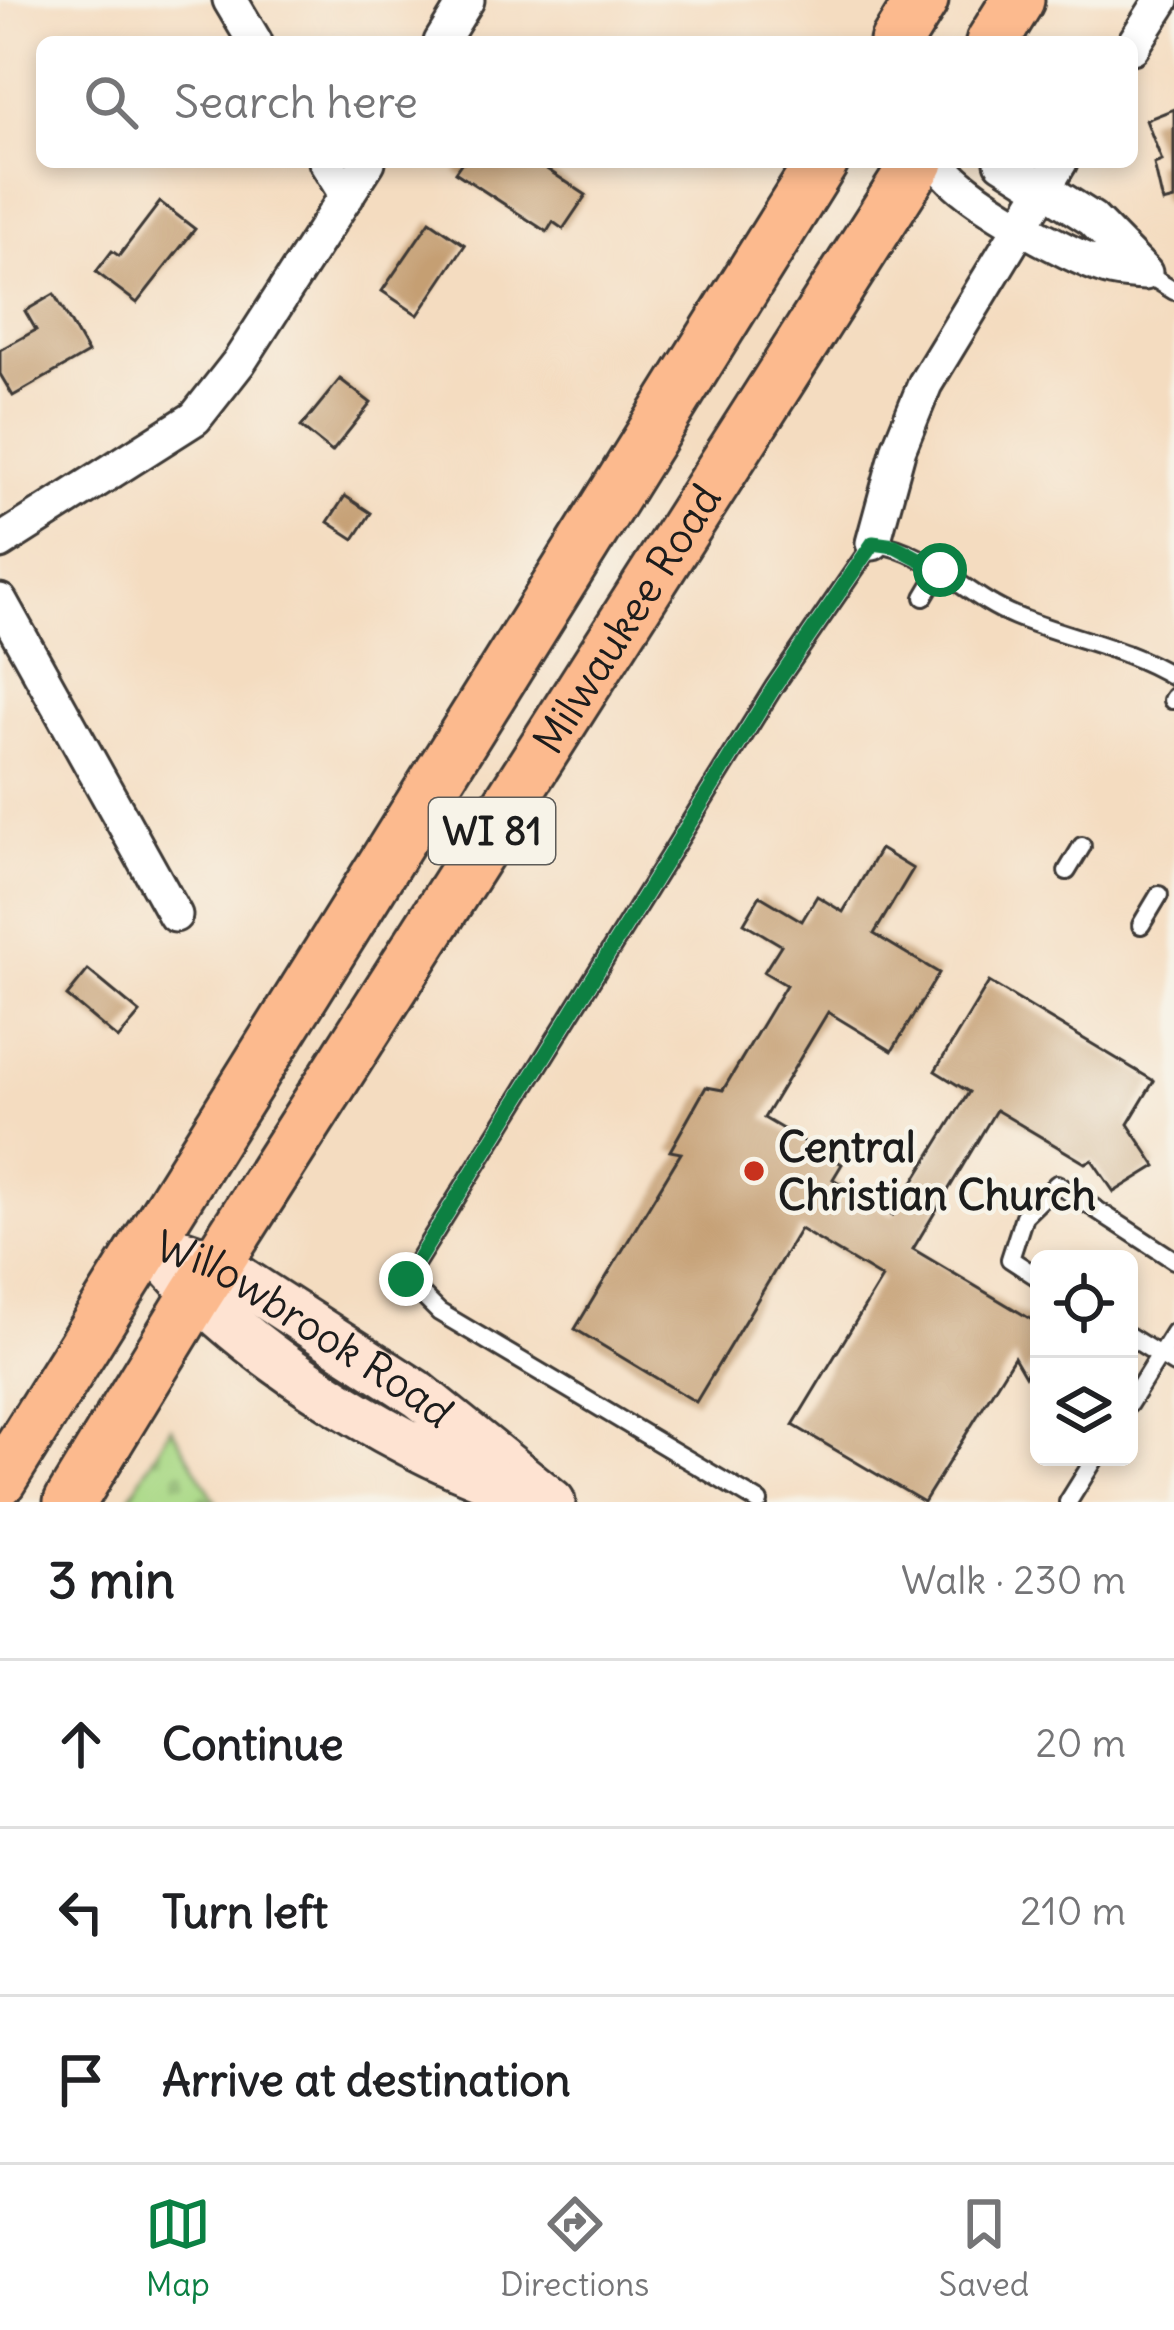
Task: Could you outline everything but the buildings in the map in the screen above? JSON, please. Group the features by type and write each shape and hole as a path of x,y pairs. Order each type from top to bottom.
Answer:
{"main road":[{"path":"900,36 922,0"},
{"path":"996,36 1018,0"},
{"name":"Milwaukee Road","path":"0,1480 818,168"},
{"name":"Milwaukee Road","path":"70,1502 206,1280 913,168"}],"street":[{"path":"230,0 251,36"},
{"path":"445,36 467,0"},
{"path":"1138,38 1162,0"},
{"path":"330,168 347,196"},
{"path":"0,542 195,418 239,362 364,168"},
{"path":"943,168 954,183 1104,268 1160,282"},
{"path":"873,543 899,448 925,384 1052,175 1160,282"},
{"path":"0,601 175,915"},
{"name":"Willowbrook Road","path":"151,1242 206,1280 239,1334 438,1460 550,1501"}],"lane":[{"path":"759,1502 440,1312 406,1279 774,687 873,543 895,546 1010,615 1145,659 1174,677"},
{"path":"924,597 940,570"},
{"path":"1067,871 1082,846"},
{"path":"1141,925 1159,895"},
{"path":"1030,1272 1010,1259 1024,1216 1057,1184 1174,1260"},
{"path":"1138,1393 1166,1360 1174,1331"},
{"path":"1138,1342 1166,1360"},
{"path":"1068,1502 1090,1466"},
{"path":"714,1502 726,1484"}],"green space":[{"path":"171,1427 216,1502 127,1502"}],"place":[{"name":"Central Christian Church","path":"754,1171"}],"route":[{"path":"406,1279 774,687 873,543 895,546 940,570"}]}
